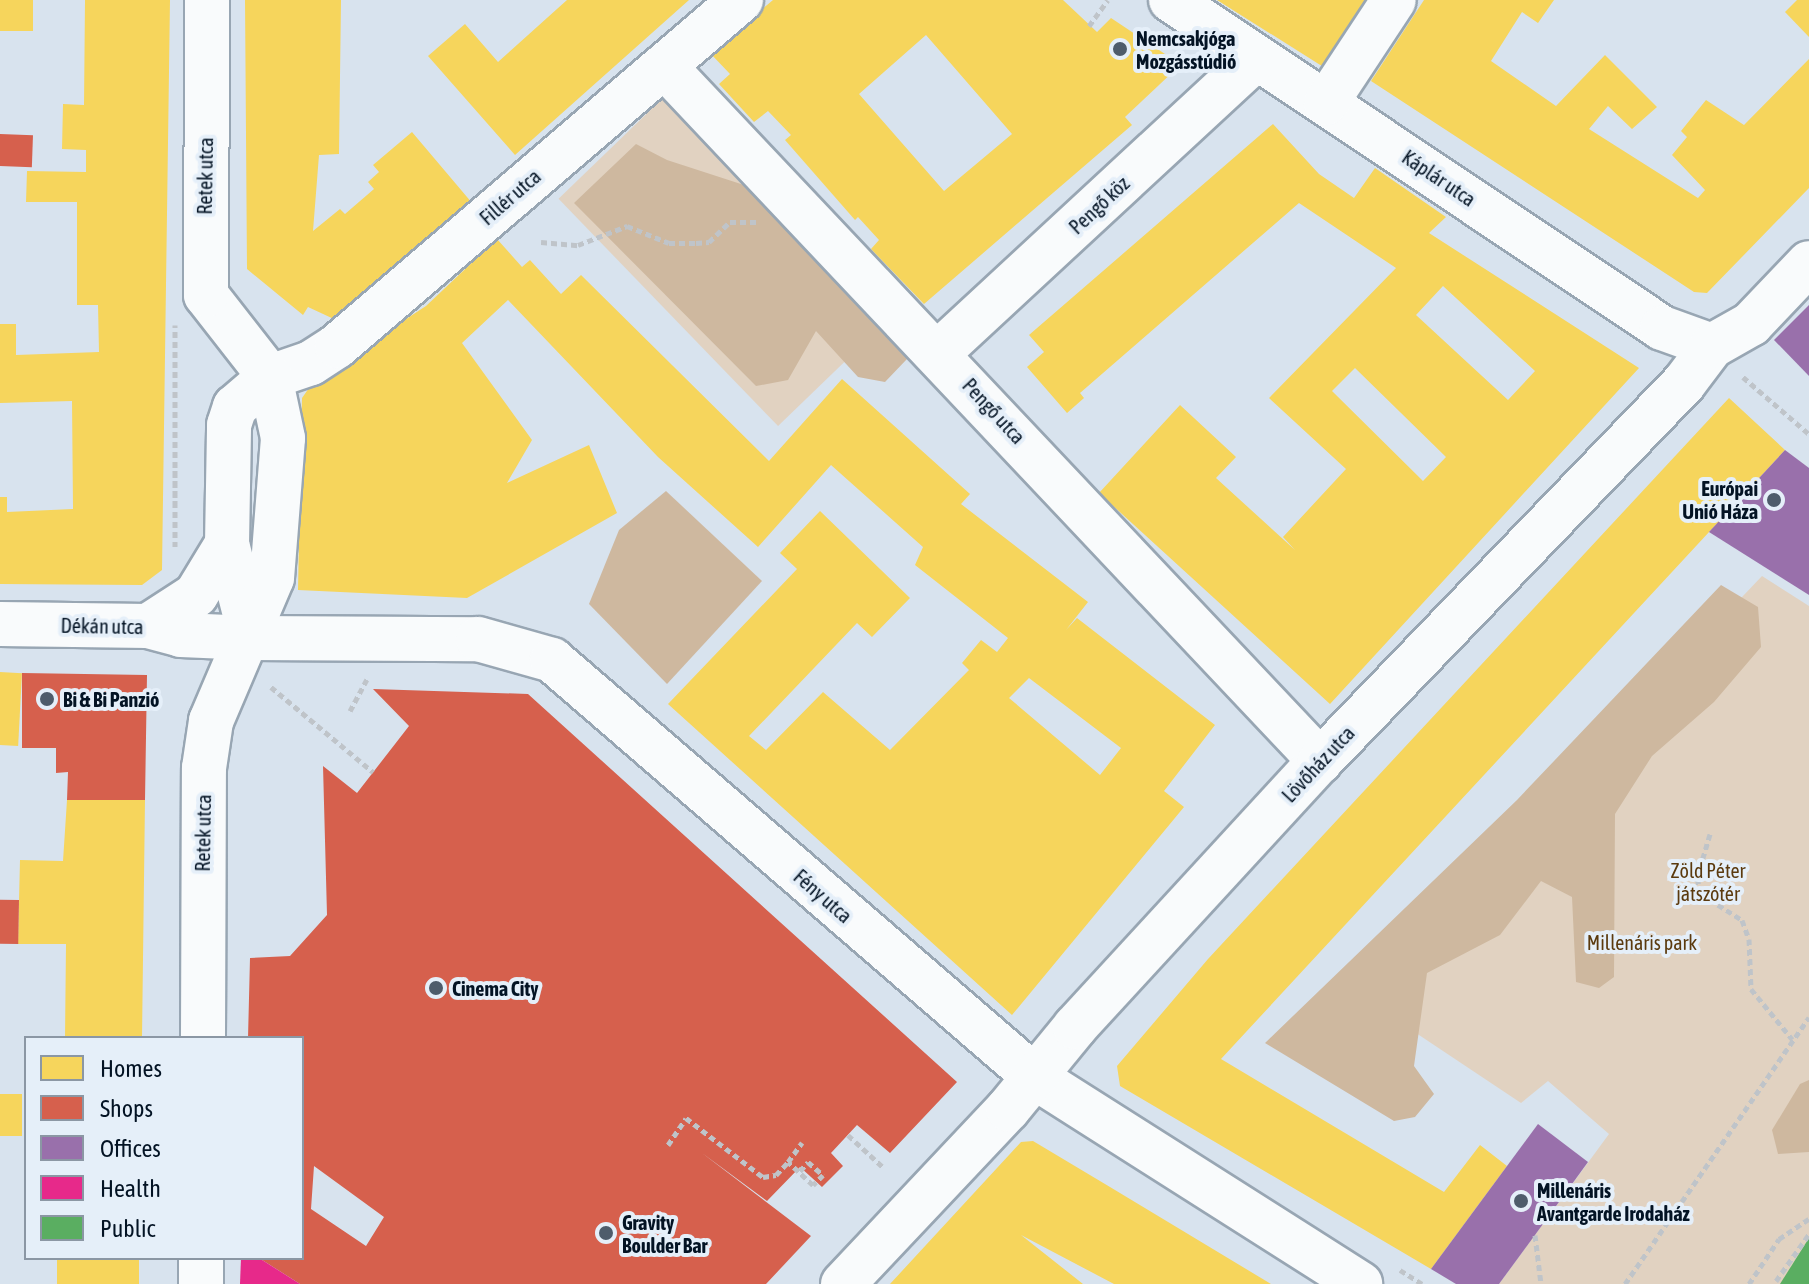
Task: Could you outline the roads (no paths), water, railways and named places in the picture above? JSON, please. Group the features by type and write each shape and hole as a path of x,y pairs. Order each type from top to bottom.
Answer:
{"street":[{"name":"Retek utca","path":"203,1036 204,768 211,721 251,638 272,578 280,528 283,438 270,377 206,295 207,0"},
{"name":"Fillér utca","path":"270,377 311,363 337,346 741,0"},
{"name":"Káplár utca","path":"1171,0 1662,328 1712,346"},
{"path":"1326,103 1394,0"},
{"name":"Pengő köz","path":"939,352 1257,58"},
{"name":"Pengő utca","path":"664,66 939,352 1320,761"},
{"name":"Lövőház utca","path":"843,1284 1036,1078 1075,1027 1320,761 1684,383 1712,346 1751,324 1809,263"},
{"path":"251,638 227,544 229,425 235,407 270,377"},
{"path":"148,626 196,595 227,544"},
{"name":"Dékán utca","path":"0,624 148,626 181,635 251,638"},
{"name":"Fény utca","path":"251,638 478,639 552,660 1036,1078 1360,1284"},
{"path":"201,1260 201,1284"}],"place":[{"name":"Nemcsakjóga Mozgásstúdió","path":"1120,49"},
{"name":"Európai Unió Háza","path":"1774,500"},
{"name":"Bi & Bi Panzió","path":"47,699"},
{"name":"Cinema City","path":"436,988"},
{"name":"Millenáris Avantgarde Irodaház","path":"1521,1201"},
{"name":"Gravity Boulder Bar","path":"606,1233"}],"park label":[{"name":"Zöld Péter játszótér","path":"1708,882"},
{"name":"Millenáris park","path":"1642,942"}]}
